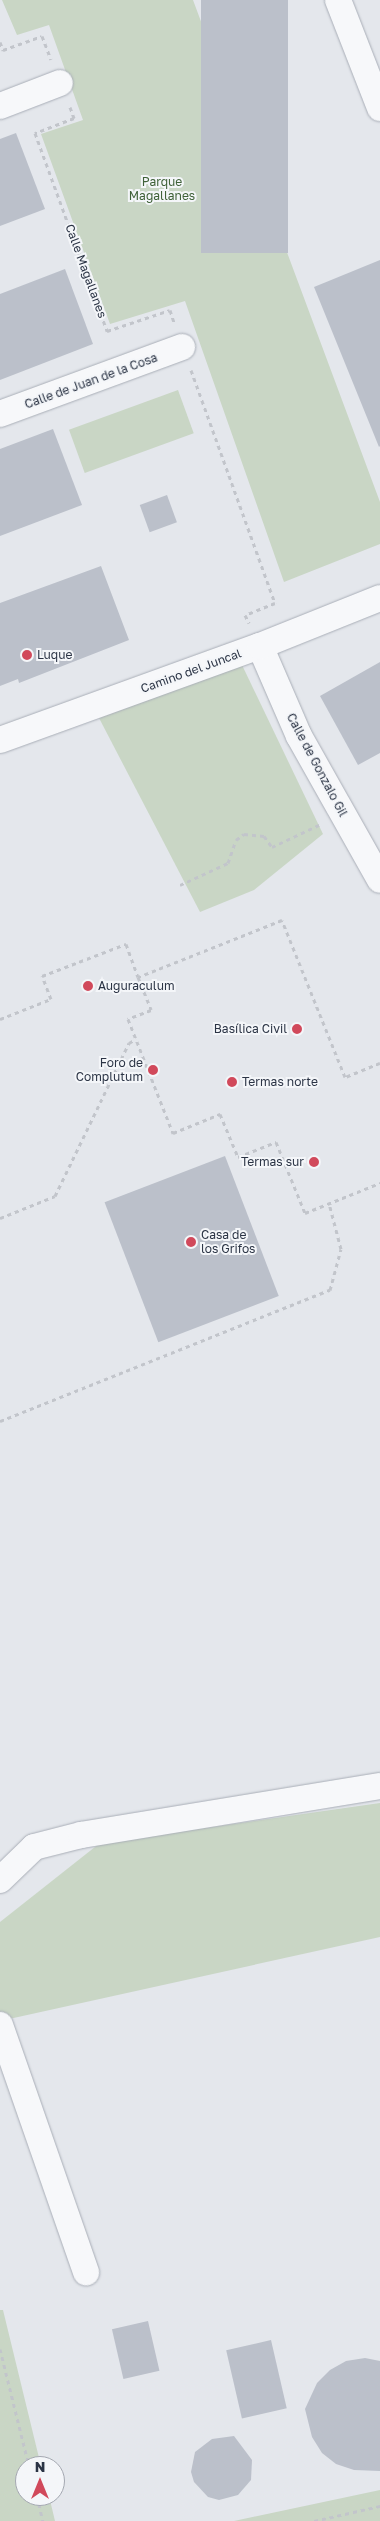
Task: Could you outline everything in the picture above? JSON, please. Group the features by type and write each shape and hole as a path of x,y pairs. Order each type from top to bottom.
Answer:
{"street":[{"path":"338,0 380,108"},
{"path":"0,106 60,83"},
{"name":"Calle de Juan de la Cosa","path":"0,414 182,347"},
{"name":"Camino del Juncal","path":"0,740 260,646 380,598"},
{"name":"Calle de Gonzalo Gil","path":"260,646 299,736 380,880"},
{"path":"0,1880 34,1847 81,1835 380,1786"},
{"path":"0,2025 86,2272"}],"path":[{"name":"Calle Magallanes","path":"0,42 3,50 42,36 74,118 35,133 108,331 170,310 275,603 246,615 260,646"},
{"path":"180,885 228,863 236,840 244,834 264,836 272,847 323,823"},
{"path":"138,977 282,920 345,1077 380,1062"},
{"path":"0,1019 51,999 42,976 126,944 151,1010 128,1019 173,1133 220,1114 238,1157 276,1142 305,1213 380,1183"},
{"path":"0,1218 55,1196 129,1043 136,1039"},
{"path":"0,1421 330,1290 341,1249 329,1203"},
{"path":"0,2349 27,2456"},
{"path":"39,2506 43,2521"},
{"path":"314,2521 380,2506"}],"green space":[{"name":"Parque Magallanes","path":"2,0 193,0 380,502 380,544 284,582 185,301 110,324 41,134 83,120 49,25 17,35"},
{"path":"178,390 194,433 85,473 69,430"},
{"path":"242,665 323,834 254,890 200,912 99,718"},
{"path":"380,1803 380,1937 0,2021 0,1922 100,1843"},
{"path":"0,2310 3,2310 39,2456 15,2456 15,2506 51,2506 55,2521 0,2521"},
{"path":"380,2490 380,2521 234,2521"}],"building":[{"path":"201,0 288,0 288,253 201,253"},
{"path":"16,133 45,209 0,226 0,139"},
{"path":"380,260 380,446 379,447 314,287"},
{"path":"65,269 93,344 0,380 0,294"},
{"path":"53,429 82,505 0,536 0,449"},
{"path":"167,495 177,522 150,532 140,505"},
{"path":"101,566 129,640 19,683 18,679 0,686 0,603"},
{"path":"380,662 380,753 358,765 320,696"},
{"path":"225,1156 279,1296 158,1342 105,1202"},
{"path":"148,2321 159,2371 123,2379 112,2329"},
{"path":"271,2340 287,2408 242,2419 226,2350"},
{"path":"365,2358 380,2361 380,2471 354,2470 336,2464 322,2453 312,2437 305,2409 317,2383 330,2370 346,2361"},
{"path":"234,2436 252,2460 251,2480 238,2495 219,2500 208,2497 194,2482 191,2472 195,2452 212,2439"}],"place":[{"name":"Luque","path":"27,655"},
{"name":"Auguraculum","path":"88,986"},
{"name":"Basílica Civil","path":"297,1029"},
{"name":"Foro de Complutum","path":"153,1070"},
{"name":"Termas norte","path":"232,1082"},
{"name":"Termas sur","path":"314,1162"},
{"name":"Casa de los Grifos","path":"191,1242"}]}
